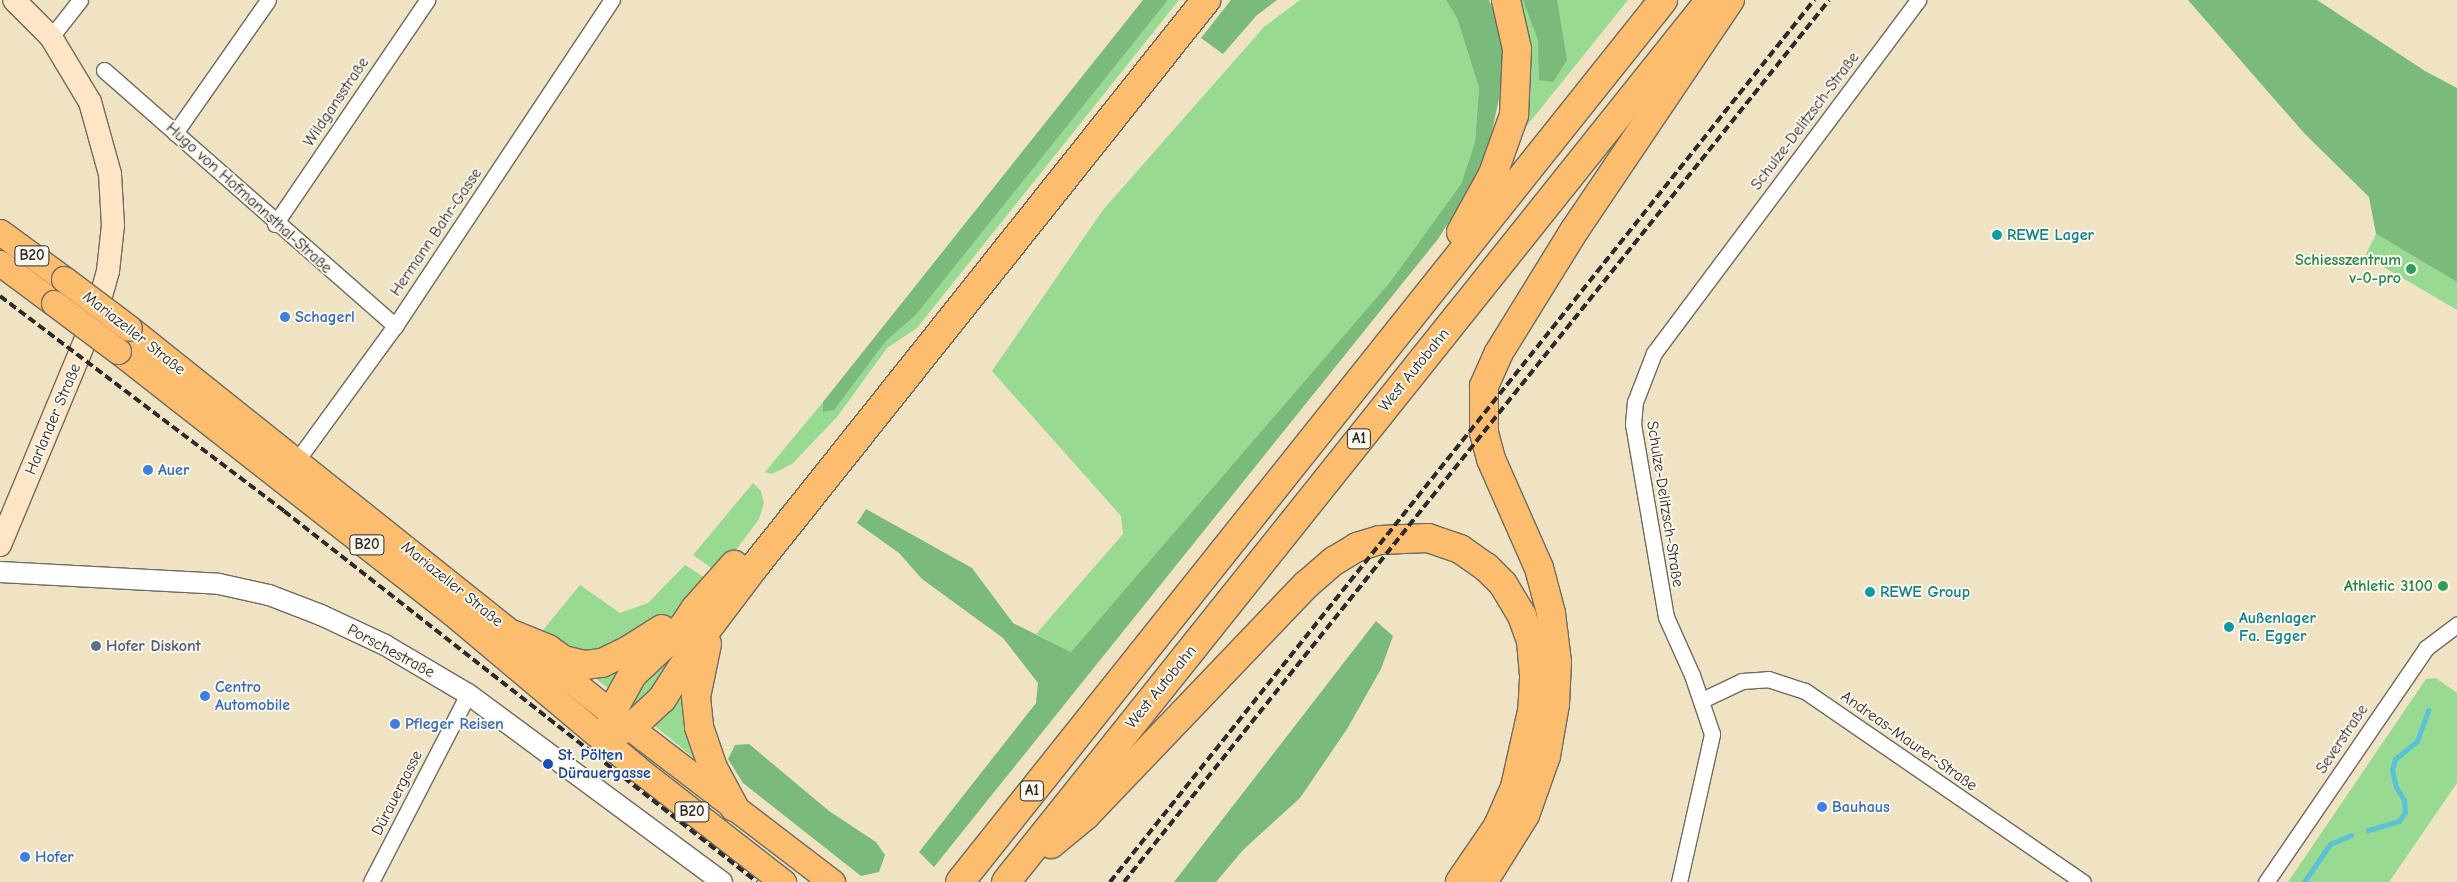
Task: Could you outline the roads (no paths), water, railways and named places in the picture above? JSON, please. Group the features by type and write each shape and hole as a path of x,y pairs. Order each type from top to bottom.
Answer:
{"highway":[{"path":"1187,0 878,389 706,613 662,699 636,723 615,726 633,674 683,627 706,613 1206,0"},
{"path":"1412,314 1466,223 1506,145 1514,115 1518,74 1516,41 1506,0"},
{"name":"A1","path":"960,882 1664,0"},
{"name":"West Autobahn","path":"1008,880 1710,0"},
{"path":"1483,882 1526,815 1546,756 1555,704 1557,662 1551,613 1539,568 1491,459 1484,432 1484,386 1498,354 1574,231 1730,0"},
{"path":"1008,880 1086,815 1306,585 1357,547 1404,537 1428,538 1460,549 1486,567 1503,584 1522,616 1531,641 1534,678 1532,711 1515,787 1498,826 1460,882"},
{"path":"514,635 575,664 602,663 706,613"},
{"path":"706,613 699,673 697,707 699,726 713,768 734,807"}],"main road":[{"path":"14,0 52,37"},
{"name":"Harlander Straße","path":"0,545 103,291 113,225 110,174 90,102 52,37"},
{"name":"Mariazeller Straße","path":"0,232 129,328 451,612 734,807 832,882"},
{"name":"Mariazeller Straße","path":"0,263 118,351 290,469 514,635 783,882"}],"street":[{"path":"52,37 80,0"},
{"path":"176,133 268,0"},
{"name":"Wildgansstraße","path":"274,224 427,0"},
{"name":"Hermann Bahr-Gasse","path":"290,469 395,326 612,0"},
{"name":"Schulze-Delitzsch-Straße","path":"1679,882 1711,745 1711,727 1702,700 1666,617 1660,591 1633,424 1635,402 1642,378 1665,338 1918,0"},
{"name":"Hugo von Hofmannsthal-Straße","path":"104,70 176,133 274,224 395,326"},
{"name":"Porschestraße","path":"0,572 219,584 270,595 321,614 385,645 468,694 722,882"},
{"name":"Severstraße","path":"2266,882 2426,648 2457,625"},
{"name":"Andreas-Maurer-Straße","path":"1702,700 1742,681 1768,679 1805,691 2083,882"},
{"name":"Dürauergasse","path":"371,882 468,694"}],"waterway":[{"path":"2368,830 2399,821 2405,812 2404,800 2396,787 2392,770 2395,759 2417,741 2428,710"},
{"path":"2304,882 2330,844 2351,835"}],"railway":[{"path":"1110,882 1814,0"},
{"path":"1124,882 1829,0"},
{"path":"0,296 284,511 757,882"}],"place":[{"name":"REWE Lager","path":"1997,235"},
{"name":"Schiesszentrum v-0-pro","path":"2411,269"},
{"name":"Schagerl","path":"285,317"},
{"name":"Auer","path":"148,470"},
{"name":"Athletic 3100","path":"2443,586"},
{"name":"REWE Group","path":"1870,592"},
{"name":"Außenlager Fa. Egger","path":"2229,627"},
{"name":"Hofer Diskont","path":"96,646"},
{"name":"Centro Automobile","path":"205,696"},
{"name":"Pfleger Reisen","path":"395,724"},
{"name":"St. Pölten Dürauergasse","path":"548,764"},
{"name":"Bauhaus","path":"1822,807"},
{"name":"Hofer","path":"25,857"}]}
